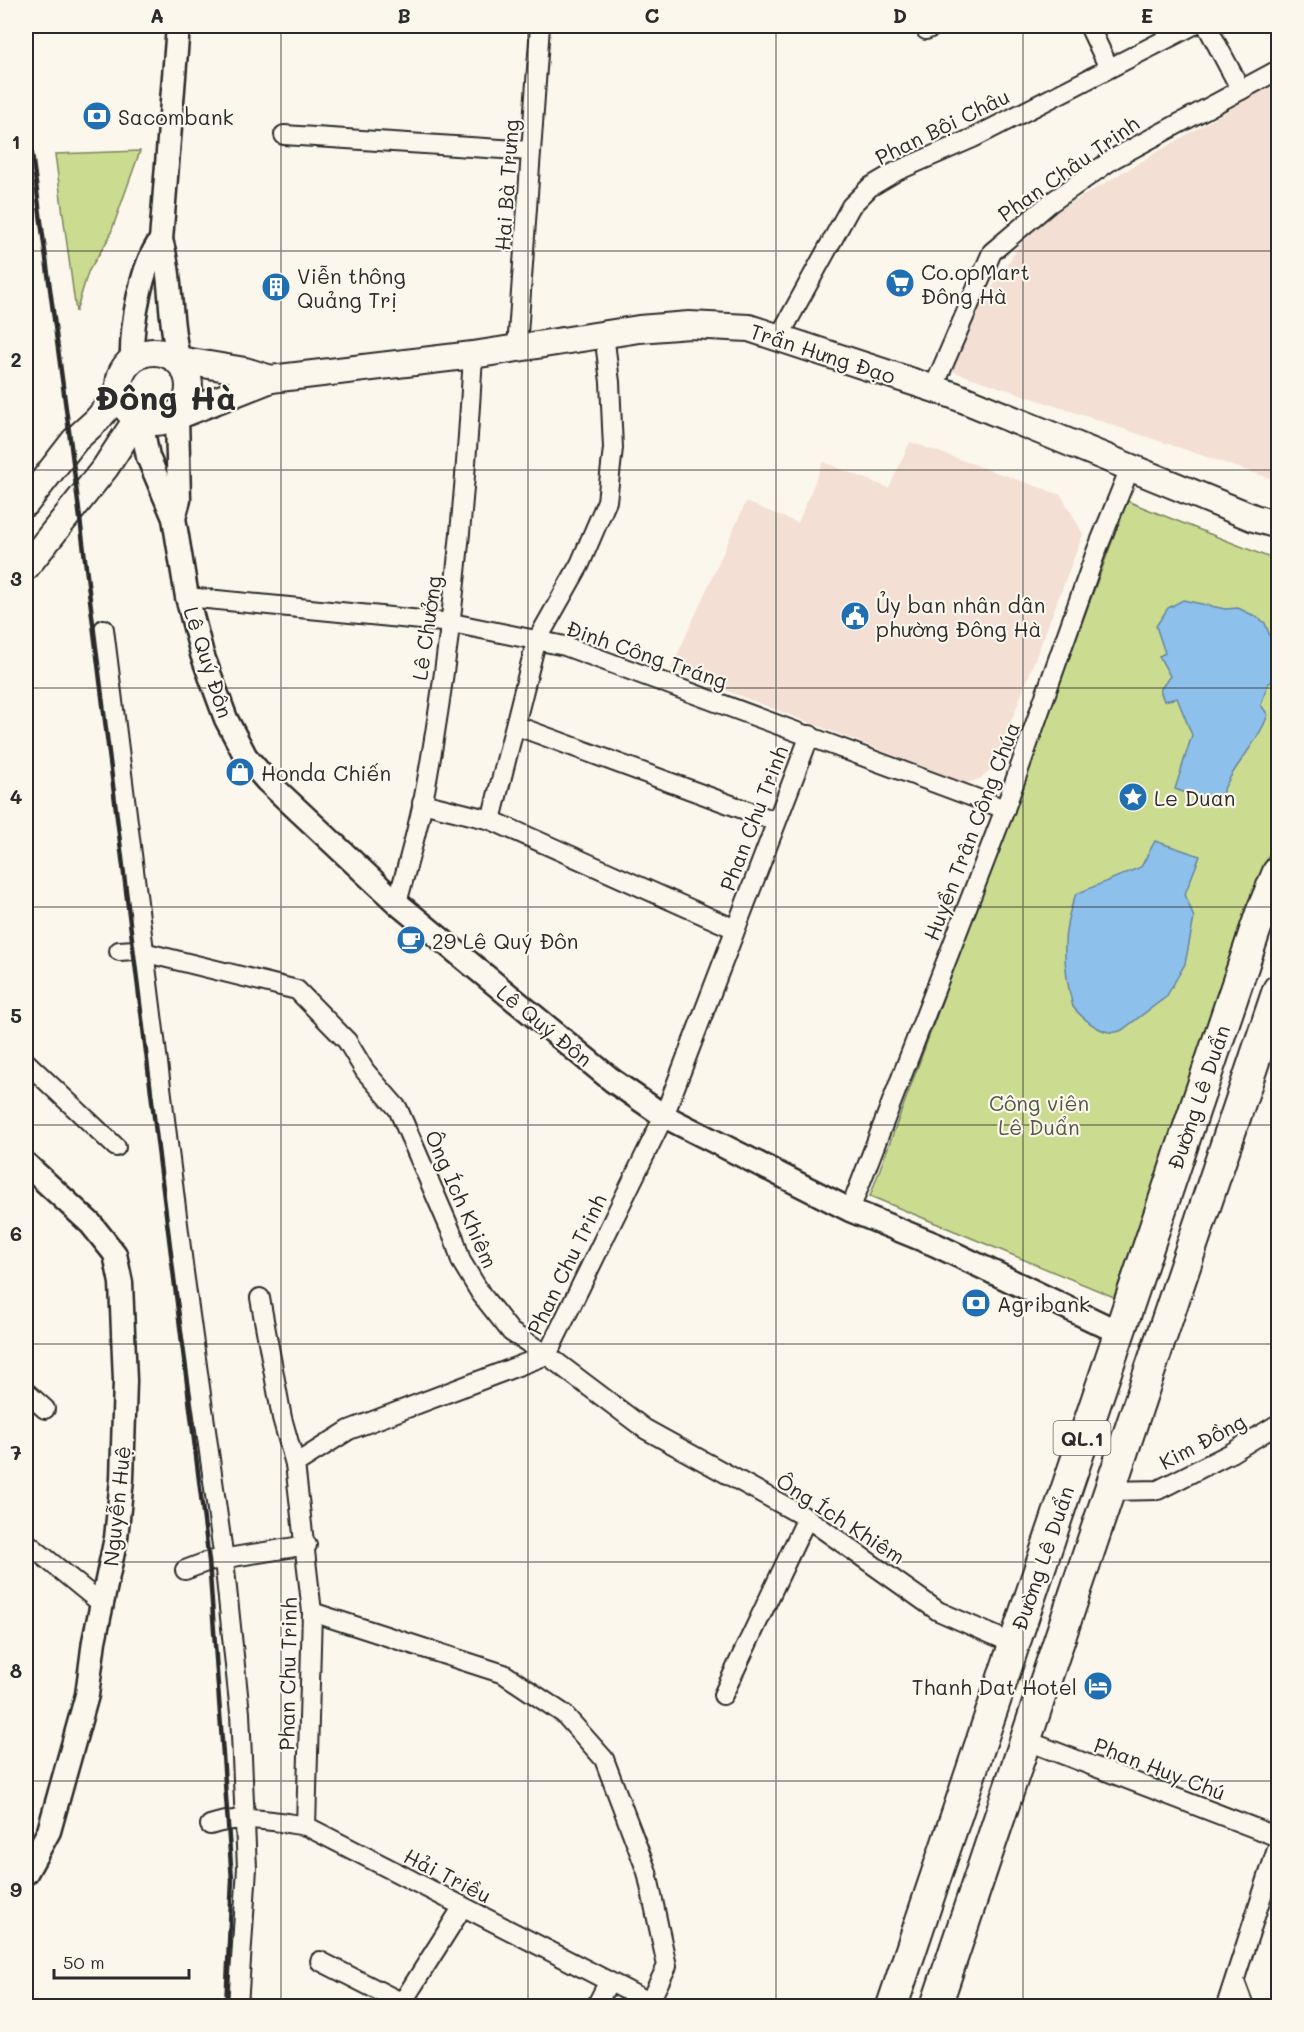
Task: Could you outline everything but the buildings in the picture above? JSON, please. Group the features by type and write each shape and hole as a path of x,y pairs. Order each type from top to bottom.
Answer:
{"highway":[{"name":"Đường Lê Duẩn","path":"892,2007 1118,1332 1261,913 1278,872"},
{"name":"Đường Lê Duẩn","path":"936,2007 1278,990"},
{"path":"1118,1332 1158,1344"}],"main road":[{"name":"Trần Hưng Đạo","path":"177,416 271,379 473,355 604,334 689,325 749,328 933,389 1254,518 1278,525"},
{"path":"147,351 164,352 179,360 187,373 190,388 186,404 177,416 150,422 136,418 127,409 120,393 119,383 123,370 132,359 147,351"},
{"name":"Trần Hưng Đạo","path":"179,360 245,371 271,379"},
{"path":"26,503 75,440 97,420 120,393"},
{"path":"26,567 105,468 136,418"},
{"path":"1254,518 1278,537"}],"street":[{"path":"178,26 161,240 167,260 172,335 179,360"},
{"name":"Hai Bà Trưng","path":"517,348 540,26"},
{"path":"1089,26 1109,68"},
{"name":"Phan Bội Châu","path":"779,337 846,214 870,187 897,171 973,138 1192,26"},
{"path":"1207,26 1241,90"},
{"name":"Phan Châu Trinh","path":"933,389 992,252 1050,203 1113,159 1278,70"},
{"path":"284,135 531,151"},
{"path":"132,359 136,315 146,271 153,250 161,240"},
{"path":"491,820 517,726 536,642 580,564 607,501 613,448 604,334"},
{"name":"Lê Chưởng","path":"397,903 423,803 452,623 466,482 473,355"},
{"name":"Lê Quý Đôn","path":"174,518 178,500 180,436 177,416"},
{"name":"Lê Quý Đôn","path":"136,418 143,431 148,457 174,518 187,597 202,654 226,719 246,757 267,781 397,903 613,1081 664,1116 850,1210 936,1245 1118,1332"},
{"name":"Huyền Trân Công Chúa","path":"850,1210 1005,809 1096,552 1130,468"},
{"name":"Đinh Công Tráng","path":"187,597 452,623 536,642 565,646 1005,809"},
{"path":"104,629 224,1560 240,1713 247,1868 238,2007"},
{"path":"517,726 775,821"},
{"name":"Phan Chu Trinh","path":"306,1826 312,1612 307,1545 295,1464 349,1430 547,1354 664,1116 775,821 810,735"},
{"path":"423,803 491,820 735,929"},
{"name":"Ông Ích Khiêm","path":"119,951 144,952 297,990 347,1041 365,1071 398,1109 454,1238 460,1261 481,1294 511,1332 547,1354 645,1429 807,1518 938,1611 1014,1644"},
{"path":"26,1062 116,1147"},
{"name":"Nguyễn Huệ","path":"26,1164 91,1224 115,1254 121,1283 125,1381 122,1479 116,1538 87,1695 49,1831 26,1873"},
{"path":"260,1298 282,1418 295,1464"},
{"path":"26,1392 45,1409"},
{"name":"Kim Đồng","path":"1108,1491 1158,1490 1231,1453 1278,1424"},
{"path":"723,1695 740,1664 807,1518"},
{"path":"26,1542 102,1604"},
{"path":"185,1570 209,1561 307,1545"},
{"path":"312,1612 504,1674 564,1714 604,1759 647,1872 667,1966 653,2005"},
{"name":"Phan Huy Chú","path":"1025,1740 1278,1837"},
{"name":"Hải Triều","path":"210,1825 228,1819 246,1818 306,1826 653,2005"},
{"path":"1226,2007 1278,1846"},
{"path":"320,1961 401,2005 462,1908"},
{"path":"1235,1982 1244,2007"},
{"path":"597,2007 608,1983"}],"shaded area":[{"path":"1278,81 1278,481 952,371 979,308 1021,243 1054,213"},
{"path":"910,442 1061,495 1083,534 994,766 980,779 966,783 671,669 746,502 798,523 823,462 889,488"}],"green space":[{"path":"140,151 109,238 88,272 76,312 55,154"},
{"name":"Công viên Lê Duẩn","path":"1127,501 1278,561 1278,828 1114,1297 870,1196"}],"water":[{"path":"1183,600 1225,609 1238,608 1257,617 1265,623 1278,662 1276,678 1268,684 1261,705 1268,715 1263,726 1231,776 1220,798 1207,801 1175,789 1192,735 1177,698 1164,701 1160,690 1170,676 1159,656 1165,653 1156,626 1168,608"},
{"path":"1155,841 1200,856 1185,894 1194,918 1185,964 1166,997 1122,1030 1109,1032 1096,1027 1073,1007 1065,964 1067,922 1076,894 1141,867"}],"railway":[{"path":"26,109 71,446 209,1561 232,1880 226,2006"}],"place":[{"name":"Sacombank","path":"97,116"},
{"name":"Co.opMart Đông Hà","path":"900,283"},
{"name":"Viễn thông Quảng Trị","path":"276,287"},
{"name":"Ủy ban nhân dân phường Đông Hà","path":"855,616"},
{"name":"Honda Chiến","path":"240,772"},
{"name":"Le Duan","path":"1133,797"},
{"name":"29 Lê Quý Đôn","path":"411,940"},
{"name":"Agribank","path":"976,1303"},
{"name":"Thanh Dat Hotel","path":"1098,1686"}],"district":[{"name":"Đông Hà","path":"166,396"}]}
